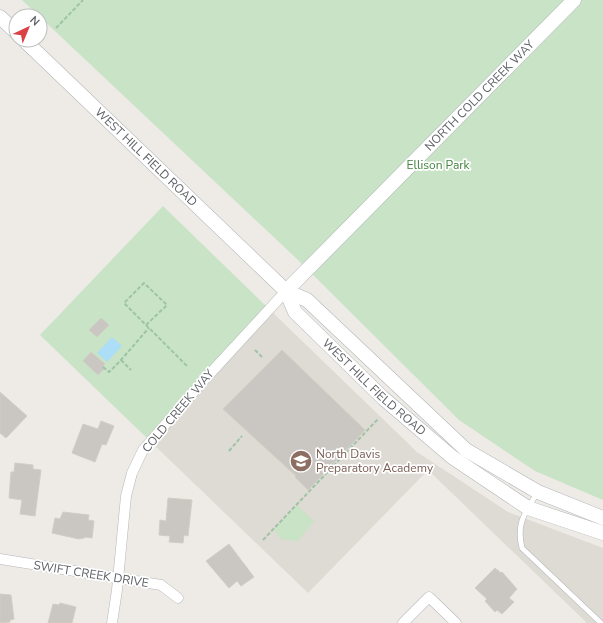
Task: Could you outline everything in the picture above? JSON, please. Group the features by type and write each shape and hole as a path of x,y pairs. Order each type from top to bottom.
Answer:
{"main road":[{"name":"NORTH COLD CREEK WAY","path":"286,291 574,0"},
{"path":"0,17 8,24"},
{"name":"WEST HILL FIELD ROAD","path":"32,48 286,291 307,300 466,450 538,492 603,518"},
{"name":"WEST HILL FIELD ROAD","path":"286,291 295,312 383,398 452,457 528,508 603,533"}],"street":[{"name":"NORTH COLD CREEK WAY","path":"267,310 286,291"},
{"name":"COLD CREEK WAY","path":"112,623 126,496 132,473 143,450 267,310"},
{"name":"SWIFT CREEK DRIVE","path":"0,560 161,585 178,598"},
{"path":"403,623 429,597 456,623"}],"lane":[{"path":"538,492 522,520 518,533 522,548 601,623"}],"path":[{"path":"56,28 83,0"},
{"path":"146,325 167,305 144,283 124,303 146,325 149,328 188,366"},
{"path":"104,367 109,372 127,355 128,350 149,328"},
{"path":"255,350 263,358"},
{"path":"121,360 131,370"},
{"path":"263,540 378,419"},
{"path":"229,451 242,436"}],"shaded area":[{"name":"North Davis Preparatory Academy","path":"269,309 417,452 508,512 603,548 603,623 587,623 428,470 308,593 150,441"}],"green space":[{"name":"Ellison Park","path":"22,0 603,0 603,500 535,471 459,420 297,259 48,24 48,8 30,8"},
{"path":"163,206 269,309 150,441 40,335"},
{"path":"297,505 314,521 298,541 281,539 274,530"}],"water":[{"path":"112,337 122,346 107,362 97,353"}],"building":[{"path":"101,318 109,325 97,337 89,330"},
{"name":"North Davis Preparatory Academy","path":"282,350 365,430 308,490 295,477 296,476 223,409"},
{"path":"91,352 105,364 103,366 105,368 98,375 83,361"},
{"path":"0,392 27,416 6,438 0,433"},
{"path":"101,421 114,426 106,445 102,444 95,462 72,453 83,424 98,429"},
{"path":"15,463 33,465 33,469 41,470 35,516 20,514 22,500 9,498 11,472 14,472"},
{"path":"168,498 192,500 188,536 184,535 183,543 169,542 170,536 159,535 160,520 166,521"},
{"path":"63,512 89,515 88,520 94,521 92,538 85,537 79,539 52,533 55,518 60,519"},
{"path":"229,544 254,577 241,586 237,581 229,588 206,561"},
{"path":"495,568 501,573 502,572 517,589 509,598 514,602 502,614 497,610 495,612 485,601 487,599 475,588"},
{"path":"0,594 11,595 14,619 10,620 10,622 0,623"},
{"path":"60,603 76,607 72,623 48,623 53,604 59,605"}],"place":[{"name":"North Davis Preparatory Academy","path":"301,461"}]}
